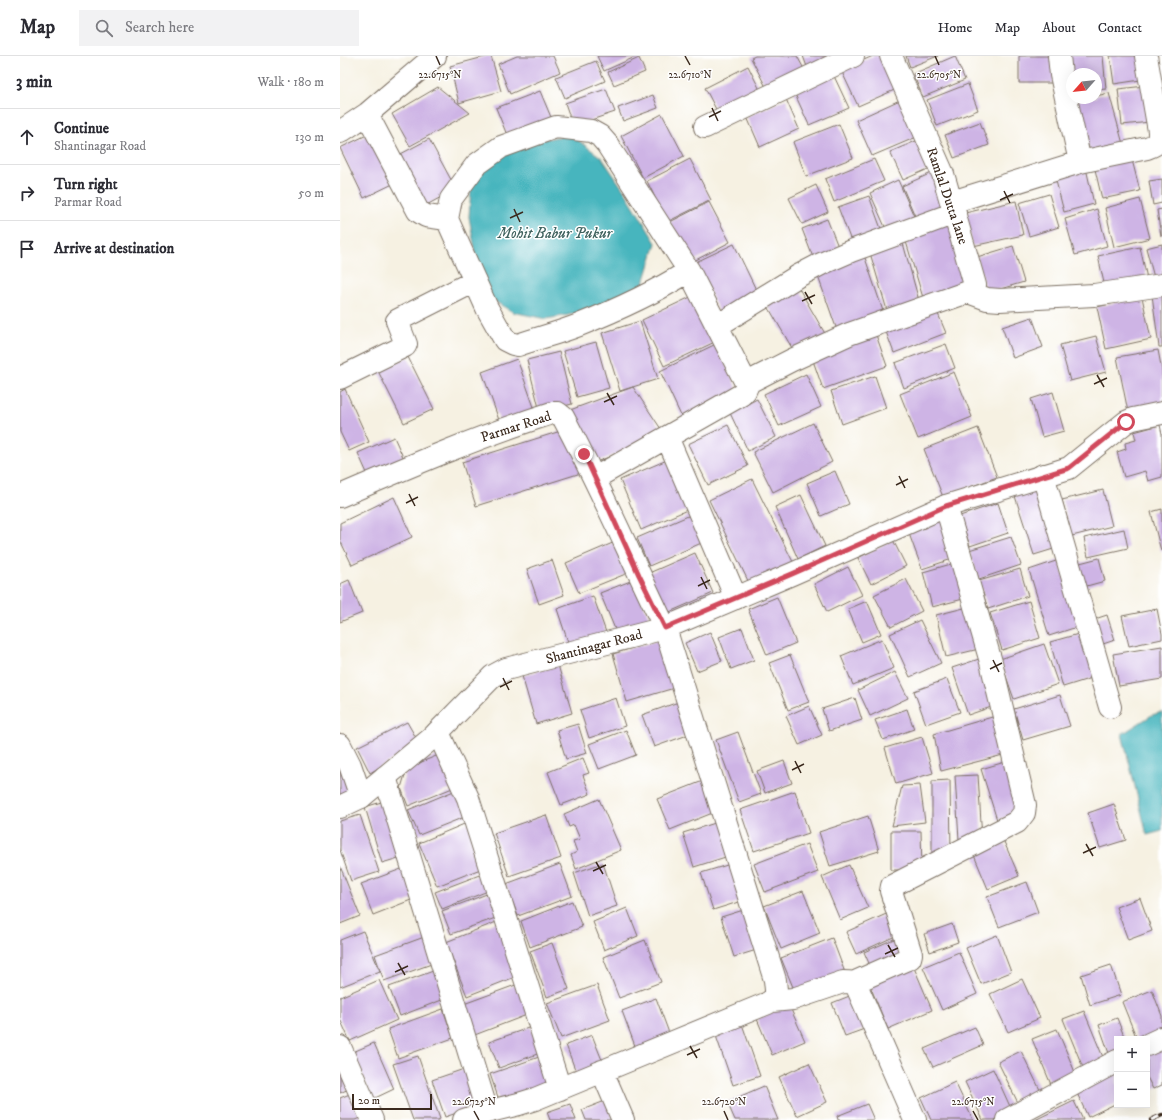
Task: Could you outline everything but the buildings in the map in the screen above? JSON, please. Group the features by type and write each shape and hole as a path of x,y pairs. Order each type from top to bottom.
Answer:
{"street":[{"path":"340,132 367,114 435,56"},
{"path":"705,127 853,56"},
{"name":"Ramlal Dutta lane","path":"891,56 943,174 975,285 968,292"},
{"path":"1058,56 1080,162"},
{"path":"717,326 798,276 821,264 953,208 1080,162 1156,145 1159,140 1159,131 1146,56"},
{"path":"367,114 418,211 426,216 447,219"},
{"path":"689,271 643,298 578,326 518,344 513,344 505,340 487,308 447,219 450,199 476,165 501,147 556,128 591,131 600,136 607,144 689,271 744,380 749,382"},
{"path":"340,378 405,346 406,344 397,321 398,320 475,281"},
{"path":"595,478 741,395 745,391 749,382 792,360 849,334 968,292 987,299 1000,300 1094,295 1162,285"},
{"name":"Parmar Road","path":"340,496 437,455 512,426 552,413 563,417 595,478 665,628 775,980 776,997 772,1000"},
{"name":"Shantinagar Road","path":"340,807 361,797 438,732 493,676 506,669 665,628 946,506 1072,466 1126,422 1133,418 1162,413"},
{"path":"667,437 736,598"},
{"path":"1043,475 1110,708"},
{"path":"464,1120 486,1112 519,1104 560,1089 772,1000 793,999 843,982 853,983 910,958 911,954 891,892 892,886 1017,822 1024,813 1025,805 991,662 946,506"},
{"path":"438,732 468,798 560,1089"},
{"path":"340,745 350,765 361,797"},
{"path":"385,777 480,1086 486,1112"},
{"path":"853,983 857,987 915,1120"},
{"path":"1150,1044 1162,1038"},
{"path":"340,1047 372,1120"},
{"path":"1007,1120 1114,1063"},
{"path":"602,1071 623,1120"}],"water":[{"name":"Mohit Babur Pukur","path":"571,135 602,158 627,195 656,243 644,283 617,299 574,314 546,319 513,312 489,298 479,271 469,217 472,175 500,146"},
{"path":"1162,712 1162,831 1147,835 1122,734 1152,715"}],"railway":[{"path":"1151,1120 1162,1115"}],"route":[{"path":"584,454 639,575 665,628 946,506 1069,468 1126,422"}]}
